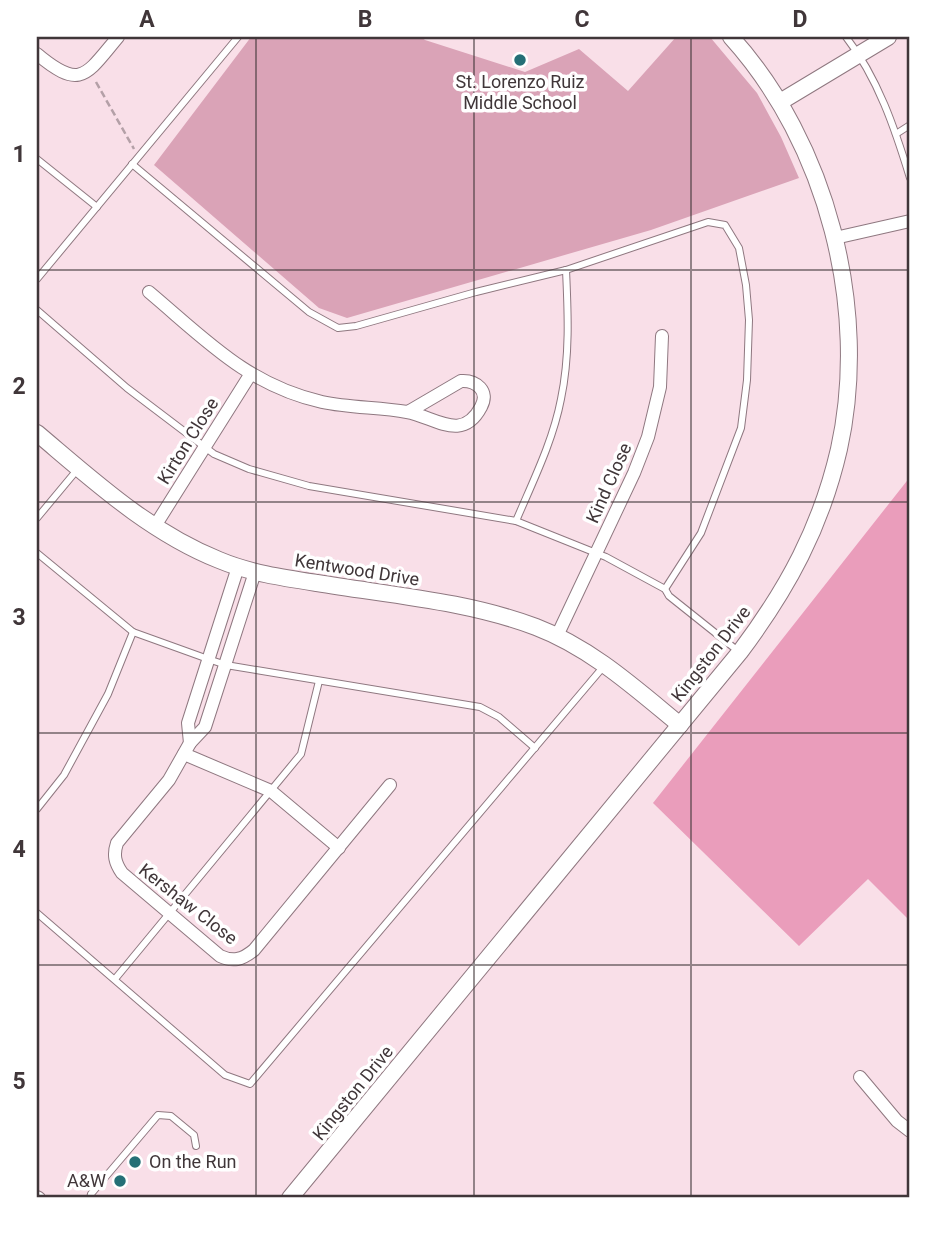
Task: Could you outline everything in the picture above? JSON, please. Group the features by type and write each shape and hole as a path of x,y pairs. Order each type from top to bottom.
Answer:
{"street":[{"path":"37,54 63,74 80,75 97,62 118,37"},
{"name":"Kingston Drive","path":"290,1198 740,652 779,597 800,560 825,494 839,446 848,366 845,298 835,238 812,167 780,102 731,37"},
{"path":"780,102 888,37"},
{"path":"835,238 910,221"},
{"path":"149,292 250,375 325,403 408,412 442,424 463,425 472,421 483,404 483,394 479,385 471,381 461,381 408,412"},
{"name":"Kind Close","path":"557,636 634,473 648,437 660,387 662,336"},
{"name":"Kirton Close","path":"155,526 250,375"},
{"name":"Kentwood Drive","path":"37,433 119,502 200,551 255,572 440,603 523,622 557,636 606,664 680,725"},
{"name":"Kershaw Close","path":"187,748 188,723 238,567"},
{"name":"Kershaw Close","path":"255,572 205,727 187,748 169,780 117,843 114,851 117,866 219,956 237,960 246,957 339,848"},
{"path":"187,748 271,791 339,848 390,785"},
{"path":"860,1077 897,1121 910,1131"}],"lane":[{"path":"37,279 238,37"},
{"path":"846,37 859,53 896,134 910,178"},
{"path":"896,134 910,125"},
{"path":"37,159 97,207"},
{"path":"132,163 309,312 338,328 356,326 475,292 566,270 708,222 725,225 738,248 746,285 749,320 747,380 741,428 701,533 665,589"},
{"path":"516,520 547,447 561,400 569,339 566,270"},
{"path":"37,310 127,387 205,448 249,469 309,486 516,520 597,553 665,589 669,596 740,652"},
{"path":"37,518 78,468"},
{"path":"37,553 132,632 226,665 480,707 499,717 536,748"},
{"path":"37,809 64,775 108,694 132,632"},
{"path":"37,913 225,1075 250,1084 606,664"},
{"path":"115,979 301,754 319,681"},
{"path":"90,1198 158,1115 171,1116 194,1135 196,1146"}],"path":[{"path":"96,82 138,156"}],"shaded area":[{"path":"251,37 421,37 525,72 579,49 628,91 676,37 710,37 757,93 799,178 651,230 347,318 319,308 154,165"},
{"path":"910,477 910,921 868,879 799,946 653,803"}],"place":[{"name":"St. Lorenzo Ruiz Middle School","path":"520,60"},
{"name":"On the Run","path":"135,1162"},
{"name":"A&W","path":"120,1181"}]}
